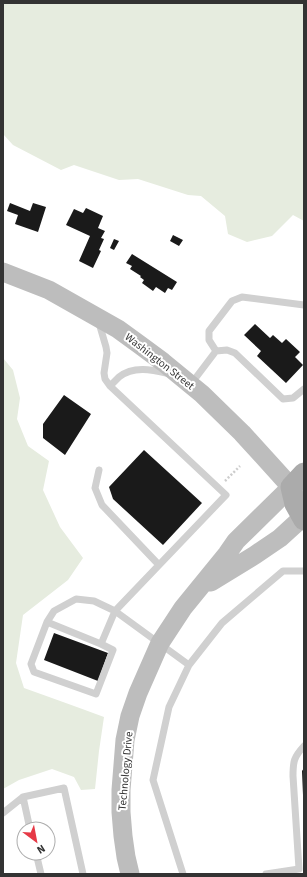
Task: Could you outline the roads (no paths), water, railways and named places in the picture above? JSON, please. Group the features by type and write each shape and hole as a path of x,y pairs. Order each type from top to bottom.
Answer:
{"main road":[{"name":"Washington Street","path":"300,484 295,504 303,518"}],"street":[{"name":"Washington Street","path":"3,272 49,290 118,329 187,381 242,433 300,484"},
{"name":"Technology Drive","path":"130,874 122,836 121,790 125,740 130,716 138,693 160,643 183,608 236,540 300,484"},
{"name":"Technology Drive","path":"198,590 280,538 303,518"}],"lane":[{"path":"216,351 209,340 209,331 232,301 242,297 304,305"},
{"path":"97,317 107,353 104,373 105,380 226,495 115,611 101,644"},
{"path":"110,386 120,376 137,370 152,370 187,381 216,351 227,350 235,353 283,399 293,398 304,389"},
{"path":"99,470 95,488 102,505 159,565"},
{"path":"183,874 153,780 169,707 189,664 222,623 283,571 304,571"},
{"path":"47,622 113,650 96,694 34,672 31,664 47,622 54,611 76,599 94,601 115,611 189,664"},
{"path":"266,874 302,869 293,763 297,754 304,746"},
{"path":"3,813 23,797 64,788 83,874"},
{"path":"23,797 28,821"},
{"path":"38,861 41,874"}]}
